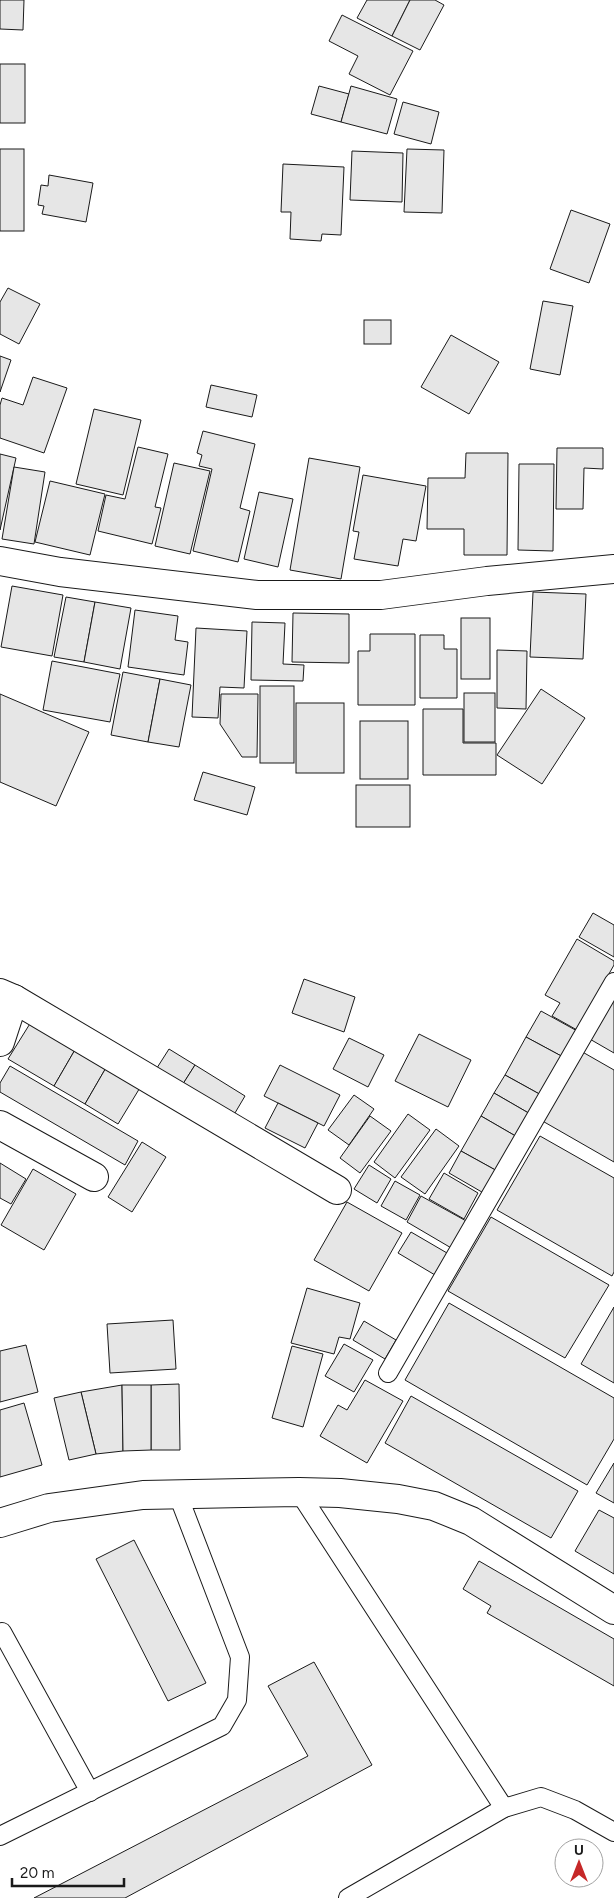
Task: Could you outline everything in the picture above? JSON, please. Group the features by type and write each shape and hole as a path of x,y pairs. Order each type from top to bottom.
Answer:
{"street":[{"path":"0,561 60,572 257,595 381,595 487,581 614,569"},
{"path":"0,1042 7,996 337,1190"},
{"path":"0,1125 94,1177"},
{"path":"0,1522 49,1508 143,1495 300,1492 340,1493 398,1499 434,1506 471,1521 614,1610"}],"lane":[{"path":"388,1373 614,982"},
{"path":"300,1492 504,1808"},
{"path":"0,1836 222,1726 237,1700 240,1657 178,1495"},
{"path":"2,1632 90,1792"},
{"path":"348,1898 504,1808 541,1797 575,1810 614,1832"}],"building":[{"path":"0,0 24,0 23,30 0,29"},
{"path":"367,0 410,0 392,36 357,18"},
{"path":"410,0 435,0 444,5 420,50 392,36"},
{"path":"342,15 413,51 390,95 349,74 358,56 329,41"},
{"path":"0,64 25,64 25,123 0,123"},
{"path":"319,86 349,94 341,122 311,114"},
{"path":"351,86 397,99 387,134 341,122"},
{"path":"403,102 439,112 431,144 394,134"},
{"path":"0,149 24,149 24,231 0,231"},
{"path":"407,149 444,150 442,213 404,212"},
{"path":"352,151 403,153 402,202 350,200"},
{"path":"283,164 344,167 341,235 322,234 321,241 290,239 291,212 281,212"},
{"path":"49,175 93,183 86,222 42,214 44,206 38,205 41,185 48,186"},
{"path":"571,210 610,224 589,283 550,269"},
{"path":"8,288 40,304 19,344 0,334 0,302"},
{"path":"543,301 573,306 560,375 530,369"},
{"path":"364,320 391,320 391,344 364,344"},
{"path":"451,335 499,362 469,414 421,387"},
{"path":"0,356 11,360 0,392"},
{"path":"33,377 67,388 44,453 0,438 0,405 2,398 23,405"},
{"path":"211,385 257,395 252,417 206,407"},
{"path":"94,409 141,420 123,495 76,484"},
{"path":"203,431 255,444 240,508 250,511 238,562 193,551 212,469 199,466 202,455 197,453"},
{"path":"138,447 168,454 155,507 161,508 152,544 98,531 106,495 125,499"},
{"path":"557,448 603,448 603,469 584,468 583,509 556,509"},
{"path":"466,453 508,453 507,555 464,555 464,529 427,529 428,478 465,478"},
{"path":"0,454 16,458 0,530"},
{"path":"309,458 360,467 341,579 290,570"},
{"path":"174,463 210,471 190,554 155,546"},
{"path":"519,464 554,464 553,551 518,550"},
{"path":"14,467 45,472 34,544 2,539"},
{"path":"363,475 426,486 416,541 403,539 398,566 354,559 359,532 353,531"},
{"path":"50,481 105,494 90,555 35,542"},
{"path":"259,492 293,499 278,567 244,559"},
{"path":"12,586 63,595 52,656 1,647"},
{"path":"533,592 586,594 583,659 530,657"},
{"path":"66,597 95,602 84,662 54,657"},
{"path":"95,602 131,608 120,669 84,662"},
{"path":"135,610 178,616 175,640 188,642 184,675 128,667"},
{"path":"293,613 349,614 349,663 292,662"},
{"path":"461,618 490,618 490,679 461,679"},
{"path":"252,622 285,623 283,664 304,665 303,681 251,680"},
{"path":"196,628 247,631 244,688 220,687 218,718 192,717"},
{"path":"370,634 415,634 415,705 358,705 358,651 370,651"},
{"path":"420,635 444,635 444,649 457,649 457,698 420,698"},
{"path":"497,650 527,651 526,709 497,708"},
{"path":"52,661 120,674 110,722 43,710"},
{"path":"123,672 160,679 148,742 111,735"},
{"path":"160,679 191,685 179,747 148,742"},
{"path":"260,686 294,686 294,763 260,763"},
{"path":"541,689 585,718 542,784 497,755"},
{"path":"464,693 495,693 495,742 464,742"},
{"path":"0,694 89,732 56,806 0,782"},
{"path":"221,694 258,694 257,757 242,757 220,724"},
{"path":"296,703 344,703 344,773 296,773"},
{"path":"423,709 463,709 463,743 496,743 496,775 423,775"},
{"path":"360,721 408,721 408,779 360,779"},
{"path":"203,772 255,787 247,815 194,800"},
{"path":"356,785 410,785 410,827 356,827"},
{"path":"593,913 614,925 614,957 579,937"},
{"path":"577,939 614,961 614,965 577,1030 552,1016 560,1003 545,995"},
{"path":"304,979 355,997 344,1032 292,1013"},
{"path":"614,993 614,1053 588,1038"},
{"path":"541,1011 579,1032 565,1058 526,1037"},
{"path":"31,1022 76,1048 54,1086 8,1059"},
{"path":"419,1034 471,1060 448,1107 395,1081"},
{"path":"526,1037 565,1058 543,1096 505,1075"},
{"path":"349,1038 384,1055 368,1087 333,1069"},
{"path":"76,1048 107,1066 85,1104 54,1086"},
{"path":"169,1049 195,1065 181,1087 155,1071"},
{"path":"579,1050 614,1070 614,1162 539,1119"},
{"path":"195,1065 245,1096 232,1118 181,1087"},
{"path":"280,1065 340,1095 324,1126 264,1096"},
{"path":"10,1066 138,1141 125,1165 0,1092 0,1083"},
{"path":"107,1066 141,1086 118,1124 85,1104"},
{"path":"505,1075 543,1096 532,1115 494,1093"},
{"path":"494,1093 532,1115 519,1138 481,1116"},
{"path":"354,1095 374,1109 349,1145 328,1130"},
{"path":"278,1103 318,1123 305,1148 265,1128"},
{"path":"408,1114 430,1130 395,1178 374,1162"},
{"path":"370,1116 391,1131 360,1173 340,1158"},
{"path":"481,1116 519,1138 499,1172 461,1151"},
{"path":"436,1129 459,1146 425,1194 401,1177"},
{"path":"540,1136 614,1178 614,1272 612,1276 497,1210"},
{"path":"142,1142 166,1157 132,1212 108,1197"},
{"path":"461,1151 499,1172 487,1195 449,1173"},
{"path":"0,1163 26,1179 11,1204 0,1198"},
{"path":"369,1165 391,1179 377,1203 354,1189"},
{"path":"33,1169 76,1194 44,1250 1,1225"},
{"path":"444,1173 478,1193 464,1219 429,1199"},
{"path":"395,1181 420,1195 406,1220 381,1206"},
{"path":"421,1196 468,1222 453,1249 407,1222"},
{"path":"347,1202 402,1233 369,1291 314,1260"},
{"path":"491,1217 609,1285 565,1358 448,1291"},
{"path":"411,1232 447,1253 435,1275 398,1253"},
{"path":"307,1288 360,1303 350,1339 339,1337 334,1354 291,1343"},
{"path":"449,1303 614,1398 614,1439 587,1485 405,1380"},
{"path":"614,1307 614,1383 581,1364"},
{"path":"173,1320 176,1369 110,1373 107,1324"},
{"path":"364,1321 396,1340 385,1359 353,1340"},
{"path":"344,1344 373,1360 354,1392 325,1376"},
{"path":"26,1345 38,1392 0,1402 0,1351"},
{"path":"292,1346 323,1354 303,1427 272,1418"},
{"path":"365,1380 403,1401 367,1463 320,1436 338,1405 347,1410"},
{"path":"179,1384 180,1450 151,1450 151,1385"},
{"path":"122,1385 123,1451 96,1454 81,1392"},
{"path":"122,1385 151,1385 151,1450 123,1451"},
{"path":"81,1392 96,1454 69,1460 54,1398"},
{"path":"411,1396 578,1491 551,1538 385,1443"},
{"path":"24,1403 42,1465 0,1477 0,1410"},
{"path":"614,1463 614,1503 596,1493"},
{"path":"599,1510 614,1518 614,1574 575,1551"},
{"path":"134,1540 206,1683 168,1701 96,1559"},
{"path":"479,1561 614,1639 614,1686 487,1613 491,1606 463,1589"},
{"path":"314,1662 372,1765 125,1898 34,1898 308,1756 268,1686"}]}
